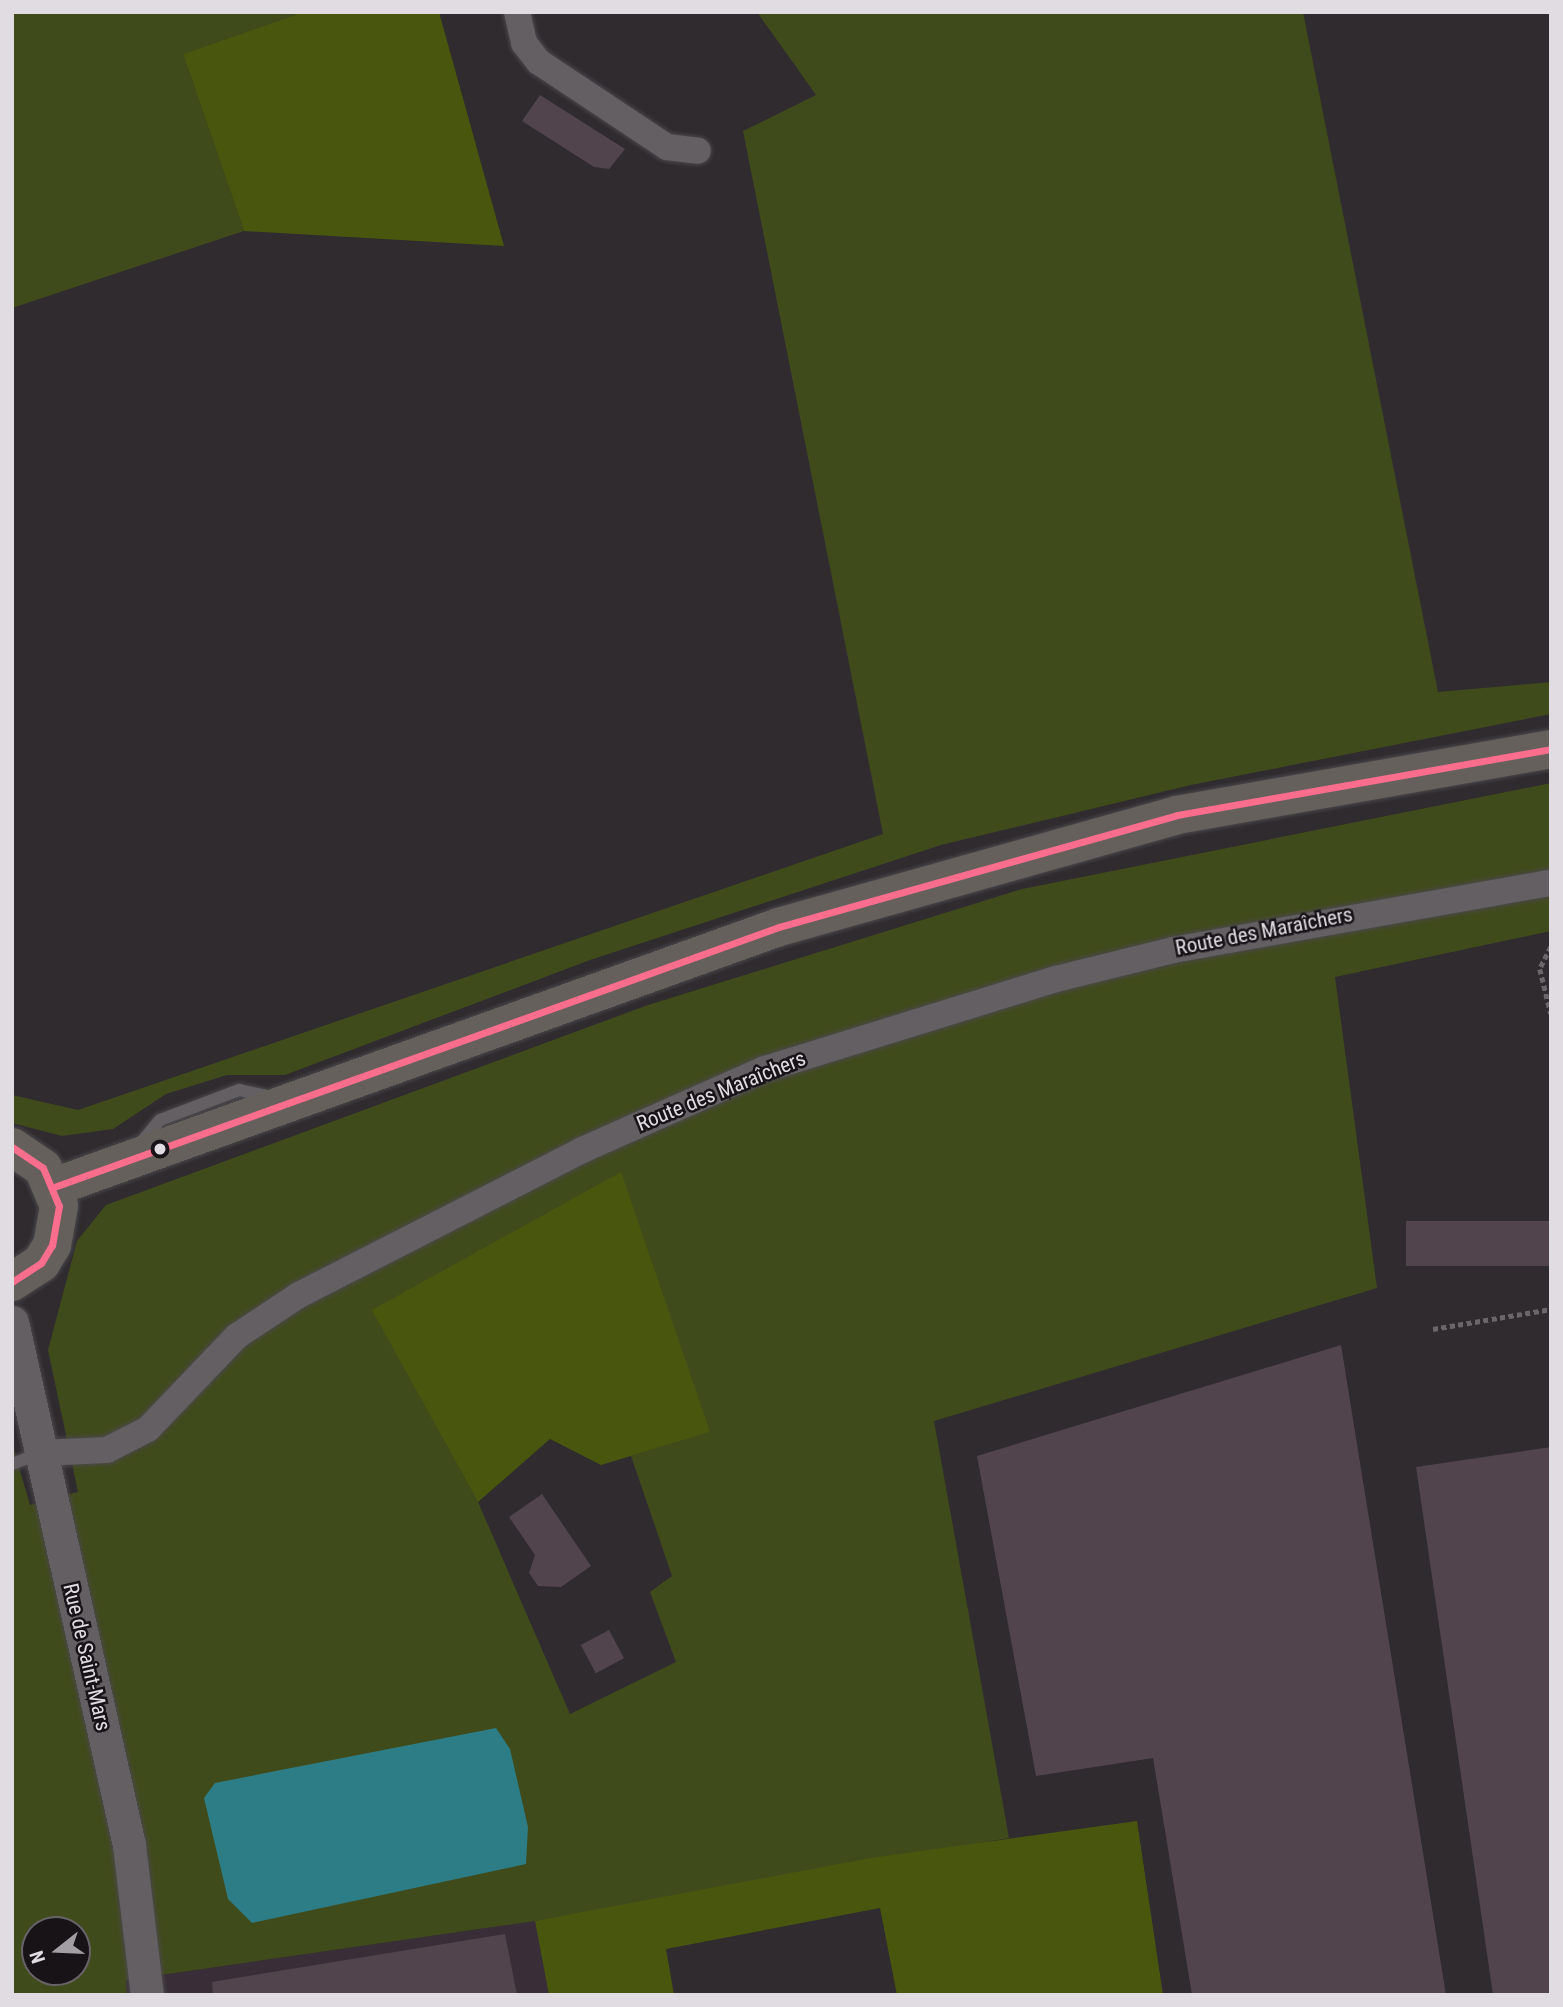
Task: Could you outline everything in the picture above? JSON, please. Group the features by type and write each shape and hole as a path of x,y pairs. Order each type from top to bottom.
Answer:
{"main road":[{"path":"54,1187 121,1168 779,927 1012,859 1324,785 1551,750"},
{"path":"12,1147 43,1168 54,1187 59,1216 52,1245 41,1263 12,1282"}],"street":[{"path":"517,12 524,43 539,62 667,147 698,151"},
{"name":"Route des Maraîchers","path":"27,1459 107,1450 148,1429 237,1336 299,1295 582,1150 765,1069 1056,979 1172,950 1551,883"},
{"name":"Rue de Saint-Mars","path":"12,1322 27,1459 129,1845 147,1995"}],"path":[{"path":"1551,947 1540,969 1551,1014"},
{"path":"1433,1329 1551,1309"}],"shaded area":[{"path":"535,1921 549,1995 127,1995 126,1980"}],"green space":[{"path":"12,12 303,12 183,54 244,231 12,308"},
{"path":"303,12 439,12 504,246 244,231 183,54"},
{"path":"757,12 1303,12 1438,692 1551,682 1551,714 1191,785 941,845 590,960 285,1075 227,1075 166,1094 113,1129 62,1136 12,1123 12,1095 78,1110 883,834 743,131 816,95"},
{"path":"1551,783 1551,931 1335,977 1377,1288 934,1421 1009,1838 535,1921 126,1980 127,1995 12,1995 12,1443 30,1505 78,1492 48,1350 77,1241 106,1205 648,1005 1022,889","holes":["373,1310 709,1432 631,1456 672,1576 650,1592 676,1662 570,1714 478,1502"]},
{"path":"621,1172 710,1432 601,1465 550,1439 478,1502 372,1310"},
{"path":"1137,1821 1163,1995 897,1995 880,1908 666,1949 674,1995 549,1995 535,1921 871,1858"}],"water":[{"path":"496,1728 510,1749 528,1827 526,1864 252,1923 228,1899 204,1798 215,1783"}],"building":[{"path":"540,95 625,149 609,169 594,167 522,121"},
{"path":"1406,1221 1551,1221 1551,1266 1406,1266"},
{"path":"1341,1345 1446,1995 1192,1995 1153,1758 1036,1776 977,1456"},
{"path":"1551,1447 1551,1995 1493,1995 1416,1467"},
{"path":"542,1494 591,1566 561,1587 538,1586 529,1573 535,1555 509,1517"},
{"path":"609,1630 624,1658 596,1673 581,1645"},
{"path":"505,1934 517,1995 213,1995 212,1982"}],"transit line":[{"path":"54,1187 779,927 1177,815 1551,749"},
{"path":"12,1147 43,1168 59,1206 52,1245 41,1263 12,1282"}]}
